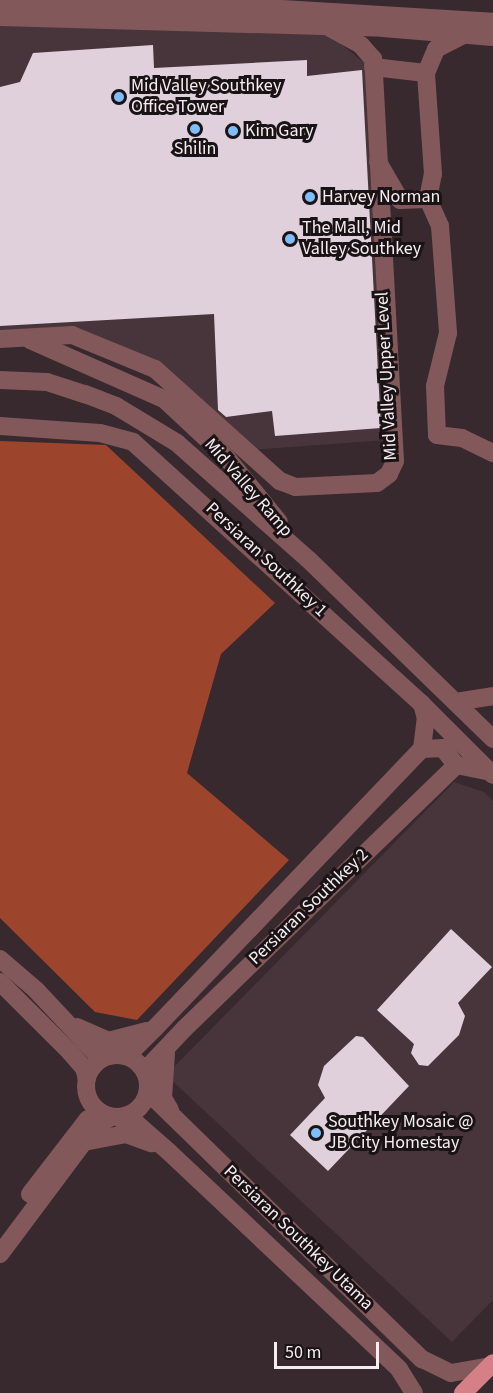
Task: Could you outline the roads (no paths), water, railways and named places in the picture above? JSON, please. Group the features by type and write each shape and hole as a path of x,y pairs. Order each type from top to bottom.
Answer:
{"main road":[{"path":"463,1393 492,1364"}],"street":[{"path":"3,0 250,7 493,22"},
{"path":"0,17 382,28 493,37"},
{"path":"328,27 368,51 373,67 426,73"},
{"path":"464,35 436,49 426,73 433,174 428,199 440,226 448,333 435,386 437,435 462,438 493,453"},
{"name":"Mid Valley Upper Level","path":"0,339 72,335 155,369 280,481 296,487 377,483 389,474 395,461 375,158 373,67"},
{"name":"Mid Valley Upper Level","path":"375,158 400,200 428,199"},
{"name":"Mid Valley Ramp","path":"26,339 164,399 227,458 309,560"},
{"name":"Persiaran Southkey 1","path":"0,380 47,382 116,406 152,425 309,560 493,739"},
{"name":"Persiaran Southkey 1","path":"0,426 100,433 133,442 422,704 491,773"},
{"path":"456,702 493,696"},
{"path":"422,704 426,718 422,749 443,748 456,765 491,773"},
{"name":"Persiaran Southkey 2","path":"115,1055 134,1049 422,749"},
{"name":"Persiaran Southkey 2","path":"148,1086 151,1064 168,1046 456,765"},
{"path":"0,959 68,1023 96,1054 115,1055 139,1063 148,1086 138,1110 115,1117 95,1127 75,1143 0,1234"},
{"path":"0,982 84,1068 90,1103 88,1119 75,1143 0,1254"},
{"path":"68,1023 108,1041 155,1028"},
{"path":"168,1046 162,1070 163,1098 180,1125"},
{"path":"70,1052 80,1109 75,1143"},
{"path":"87,1079 99,1060 115,1055"},
{"name":"Persiaran Southkey Utama","path":"148,1086 180,1125 422,1359 451,1373 492,1364"},
{"path":"90,1103 115,1117"},
{"name":"Persiaran Southkey Utama","path":"115,1117 136,1123 169,1152 399,1369 414,1393"},
{"path":"75,1143 126,1134 169,1152"}],"place":[{"name":"Mid Valley Southkey Office Tower","path":"119,97"},
{"name":"Shilin","path":"195,129"},
{"name":"Kim Gary","path":"233,131"},
{"name":"Harvey Norman","path":"310,197"},
{"name":"The Mall, Mid Valley Southkey","path":"290,239"},
{"name":"Southkey Mosaic @ JB City Homestay","path":"316,1133"}]}
